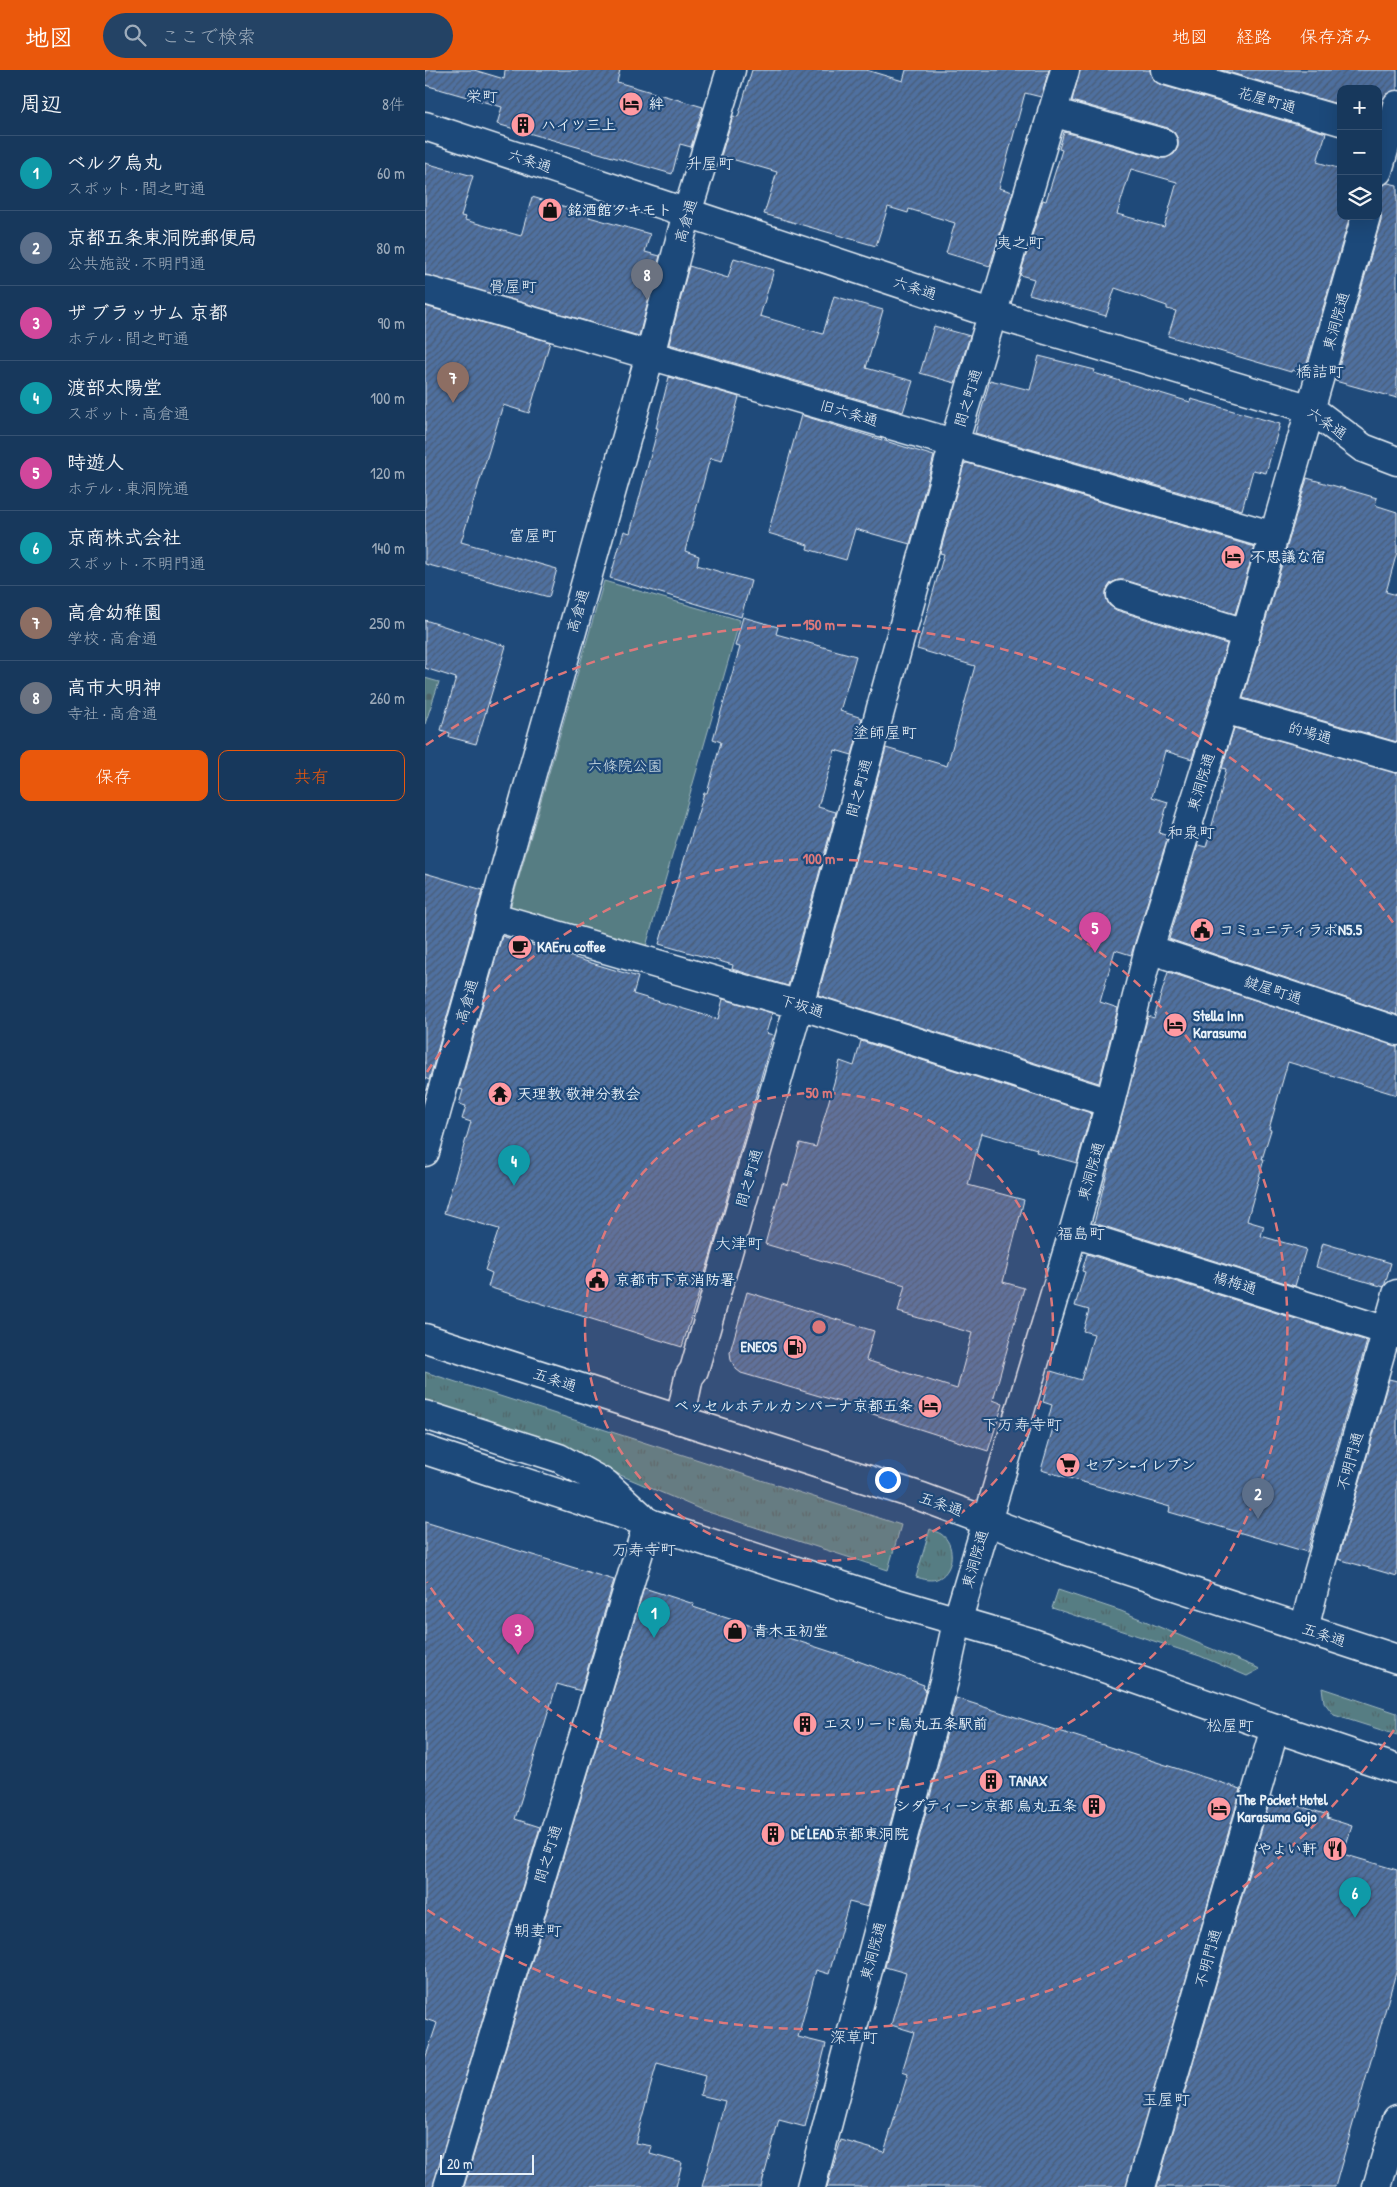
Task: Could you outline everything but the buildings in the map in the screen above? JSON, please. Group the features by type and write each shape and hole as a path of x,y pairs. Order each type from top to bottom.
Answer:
{"main road":[{"name":"高倉通","path":"425,1152 650,355 687,214 731,70"},
{"name":"間之町通","path":"679,1420 689,1376 694,1370 799,1005 954,444 1065,70"},
{"name":"花屋町通","path":"1165,70 1337,120"},
{"path":"1382,157 1397,105"},
{"path":"1052,112 1163,143"},
{"name":"六条通","path":"425,126 993,314 1311,408 1363,448 1397,461"},
{"name":"東洞院通","path":"811,2187 944,1681 957,1622 1073,1233 1110,1103 1149,949 1224,709 1364,220"},
{"name":"旧六条通","path":"425,290 1273,536"},
{"path":"1121,595 1245,633"},
{"name":"的場通","path":"1224,709 1397,758"},
{"name":"下坂通","path":"491,916 799,1005 1110,1103"},
{"name":"鍵屋町通","path":"1149,949 1397,1031"},
{"name":"楊梅通","path":"1073,1233 1392,1332"},
{"name":"不明門通","path":"1304,1629 1317,1576 1392,1332 1397,1294"},
{"name":"五条通","path":"425,1338 922,1497 1059,1548 1397,1658"},
{"path":"425,1415 559,1458 606,1484 647,1522"},
{"path":"425,1450 957,1622 1030,1642 1275,1728 1397,1768"},
{"name":"間之町通","path":"448,2187 647,1522"},
{"name":"不明門通","path":"1141,2187 1275,1728"},
{"path":"1377,2187 1397,2119"}],"green space":[{"name":"六條院公園","path":"604,581 740,620 645,950 509,912"},
{"path":"425,678 439,682 425,724"},
{"path":"425,1372 901,1525 888,1570 702,1510 562,1450 425,1405"},
{"path":"930,1529 946,1538 951,1550 951,1556 948,1569 944,1574 939,1578 930,1580 916,1577"},
{"path":"1058,1590 1121,1611 1260,1669 1247,1676 1200,1656 1052,1608"},
{"path":"1322,1688 1397,1713 1397,1735 1334,1715 1324,1702"}],"place":[{"name":"絆","path":"631,104"},
{"name":"ハイツ三上","path":"523,125"},
{"name":"銘酒館タキモト","path":"550,210"},
{"name":"高市大明神","path":"647,300"},
{"name":"高倉幼稚園","path":"453,403"},
{"name":"不思議な宿","path":"1233,557"},
{"name":"コミュニティラボN5.5","path":"1202,930"},
{"name":"KAEru coffee","path":"520,947"},
{"name":"時遊人","path":"1095,953"},
{"name":"Stella Inn Karasuma","path":"1175,1025"},
{"name":"天理教 敬神分教会","path":"500,1094"},
{"name":"渡部太陽堂","path":"514,1186"},
{"name":"京都市下京消防署","path":"597,1280"},
{"name":"ENEOS","path":"795,1347"},
{"name":"ベッセルホテルカンパーナ京都五条","path":"930,1406"},
{"name":"セブン-イレブン","path":"1068,1465"},
{"name":"京都五条東洞院郵便局","path":"1258,1519"},
{"name":"青木玉初堂","path":"735,1631"},
{"name":"ベルク烏丸","path":"654,1638"},
{"name":"ザ ブラッサム 京都","path":"518,1655"},
{"name":"エスリード烏丸五条駅前","path":"805,1724"},
{"name":"TANAX","path":"991,1781"},
{"name":"シダティーン京都 烏丸五条","path":"1094,1806"},
{"name":"The Pocket Hotel Karasuma Gojo","path":"1219,1809"},
{"name":"DE'LEAD京都東洞院","path":"773,1834"},
{"name":"やよい軒","path":"1335,1849"},
{"name":"京商株式会社","path":"1355,1918"}],"district":[{"name":"栄町","path":"482,96"},
{"name":"升屋町","path":"710,163"},
{"name":"夷之町","path":"1020,242"},
{"name":"骨屋町","path":"513,286"},
{"name":"橋詰町","path":"1320,371"},
{"name":"富屋町","path":"533,535"},
{"name":"塗師屋町","path":"885,732"},
{"name":"和泉町","path":"1191,832"},
{"name":"福島町","path":"1081,1233"},
{"name":"大津町","path":"739,1243"},
{"name":"下万寿寺町","path":"1022,1424"},
{"name":"万寿寺町","path":"644,1549"},
{"name":"松屋町","path":"1230,1725"},
{"name":"朝妻町","path":"538,1930"},
{"name":"深草町","path":"854,2037"},
{"name":"玉屋町","path":"1166,2099"}]}
